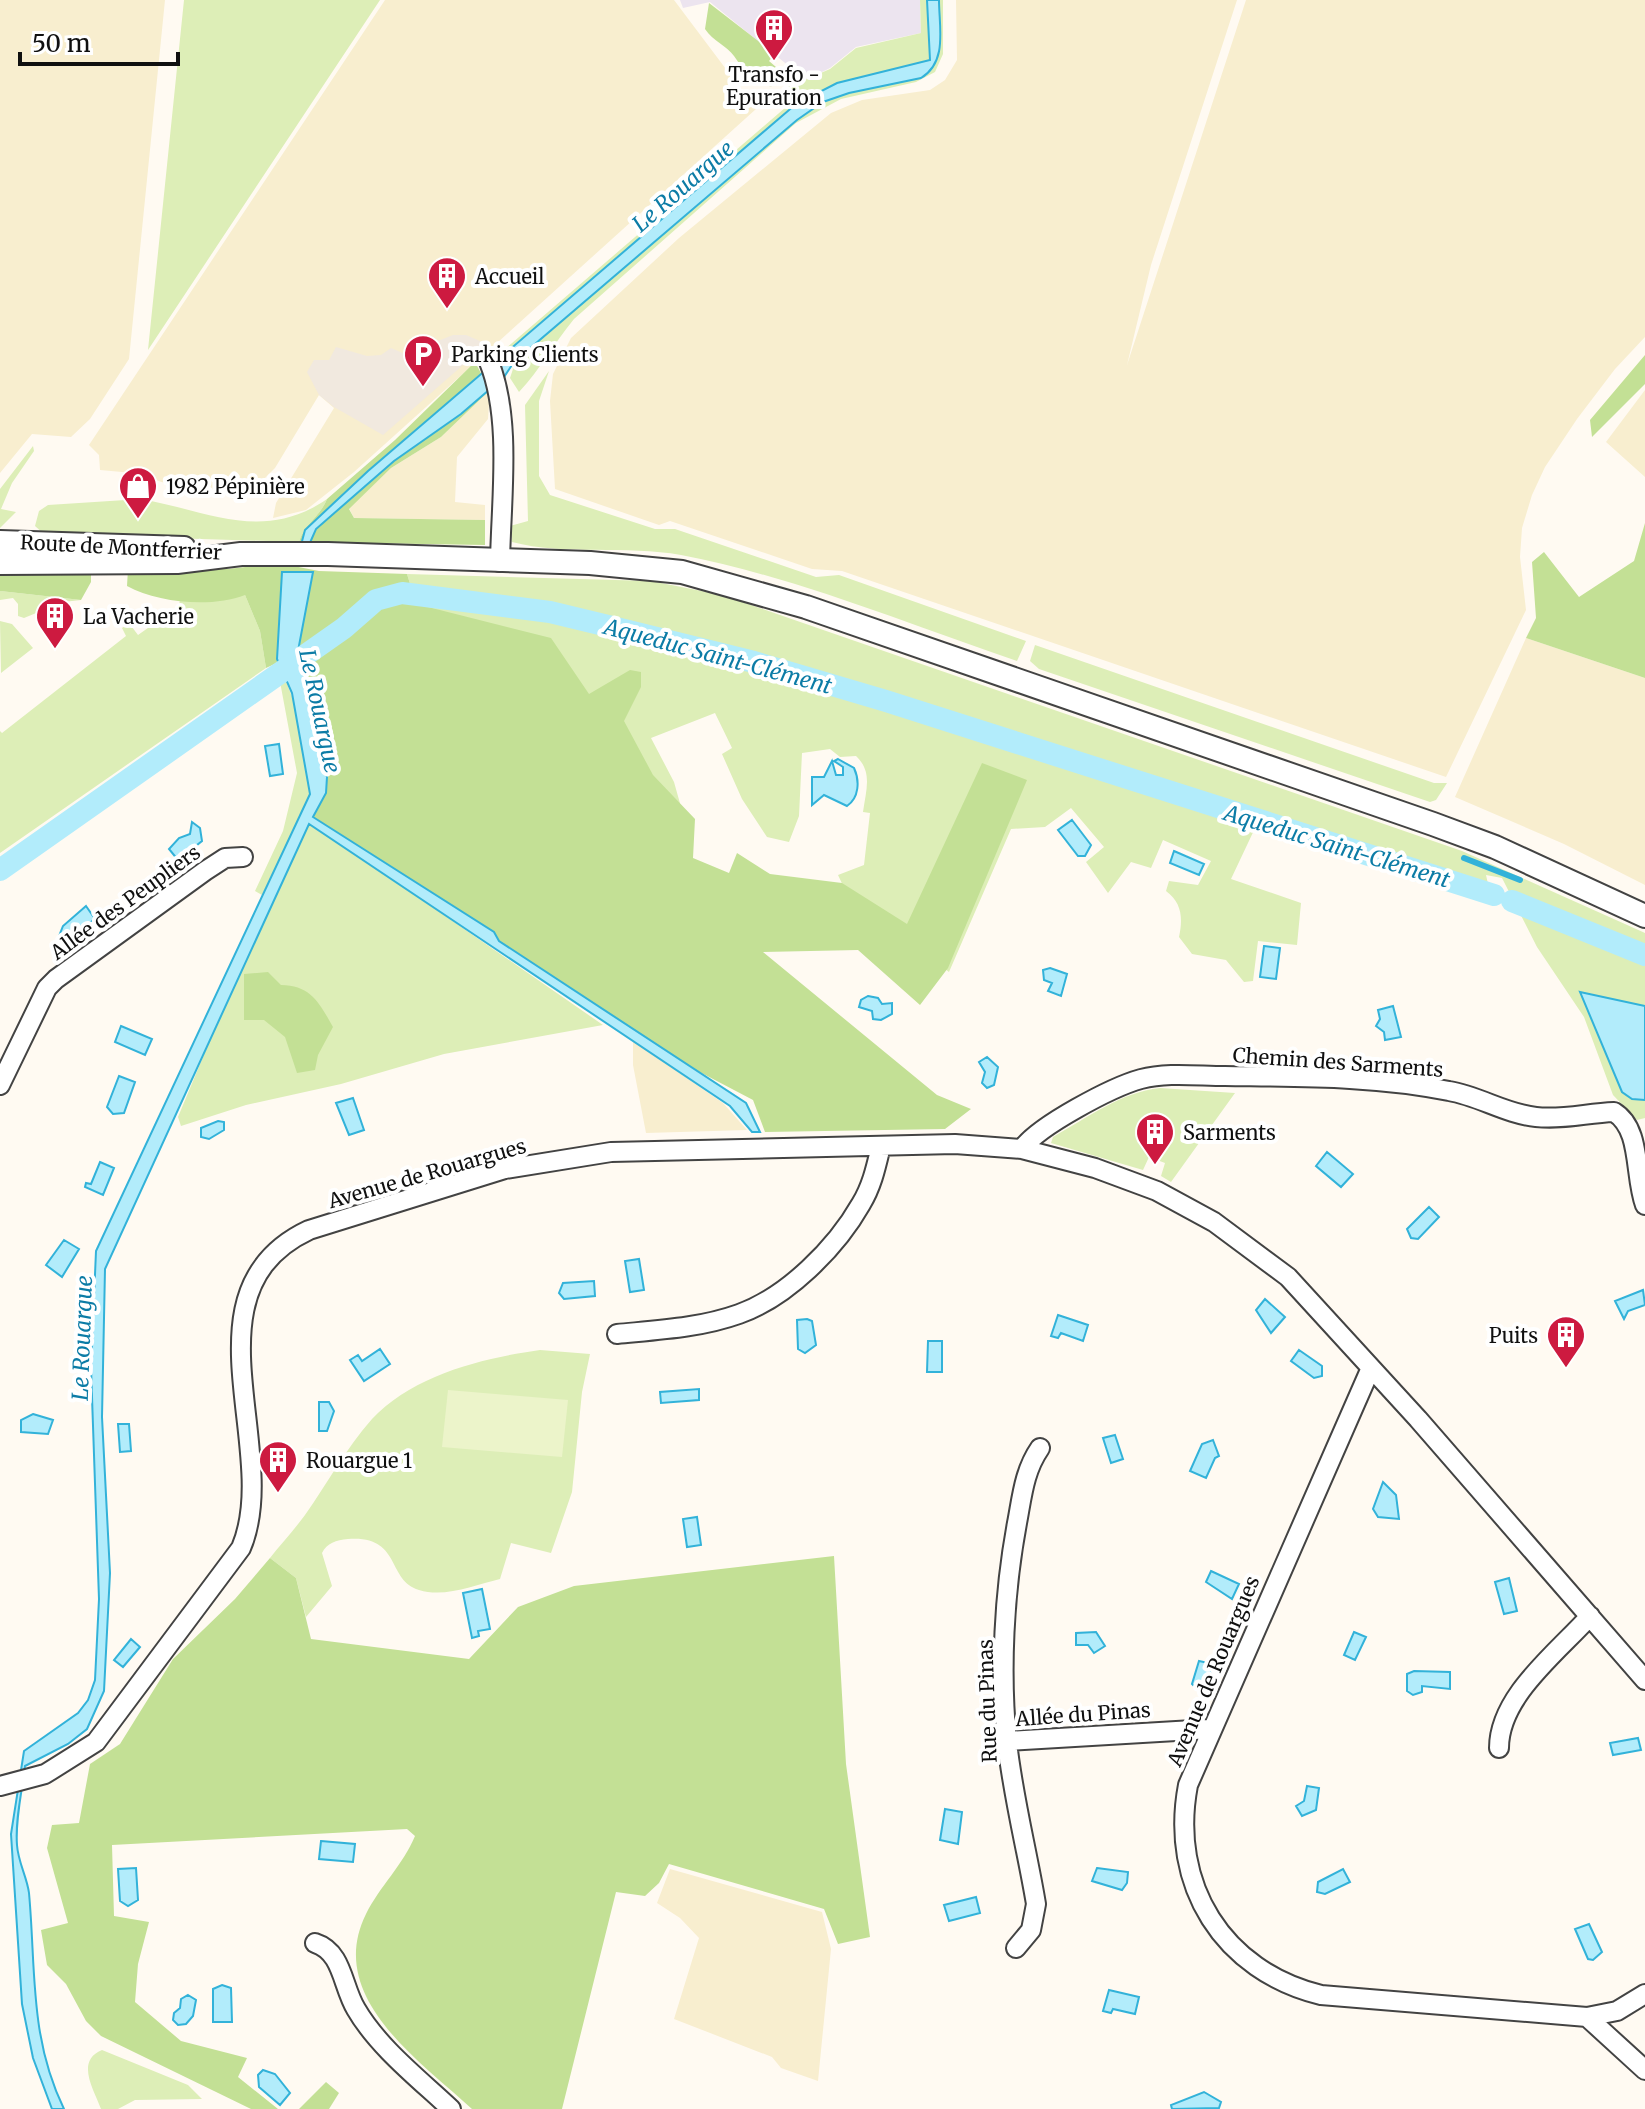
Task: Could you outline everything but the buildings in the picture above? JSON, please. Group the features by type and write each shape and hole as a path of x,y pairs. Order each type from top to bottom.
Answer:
{"street":[{"path":"489,362 498,384 502,412 500,562"},
{"name":"Route de Montferrier","path":"0,542 182,548 241,554"},
{"name":"Route de Montferrier","path":"0,563 177,562 280,553 590,563 661,570 773,596 1495,847 1645,916"},
{"name":"Allée des Peupliers","path":"0,1085 47,988 56,979 205,871 225,858 243,857"},
{"name":"Chemin des Sarments","path":"1022,1149 1042,1128 1140,1079 1213,1076 1379,1082 1451,1091 1535,1117 1565,1119 1614,1112 1633,1137 1637,1180 1645,1205"},
{"name":"Avenue de Rouargues","path":"14,1783 79,1755 105,1732 241,1548 252,1512 241,1370 241,1324 246,1304 261,1272 296,1236 389,1203 505,1169 611,1152 955,1144 1022,1149 1127,1179 1214,1222 1288,1277 1331,1321 1370,1370 1418,1419 1645,1680"},
{"path":"617,1334 711,1322 741,1314 774,1294 812,1266 851,1221 875,1175 881,1146"},
{"name":"Avenue de Rouargues","path":"1370,1370 1210,1729 1185,1805 1188,1861 1196,1889 1210,1918 1256,1969 1288,1986 1338,1998 1587,2017 1617,2011 1645,1994"},
{"name":"Rue du Pinas","path":"1016,1948 1031,1930 1036,1904 1007,1741 1006,1649 1012,1547 1030,1462 1040,1448"},
{"path":"1499,1748 1504,1720 1521,1692 1590,1616"},
{"name":"Allée du Pinas","path":"1007,1741 1210,1729"},
{"path":"315,1943 336,1957 356,2009 372,2032 451,2109"},
{"path":"1587,2017 1645,2070"}],"shaded area":[{"path":"0,0 165,0 129,359 90,419 71,437 32,434 0,473"},
{"path":"385,0 674,0 756,109 354,472 306,510 273,518 276,503 334,408 319,395 275,468 251,492 200,494 133,473 100,470 99,455 89,445"},
{"path":"680,0 920,0 921,33 856,47 830,68 806,80 710,2 683,8"},
{"path":"956,0 1237,0 1151,265 1127,365 1246,0 1645,0 1645,337 1615,369 1577,419 1545,467 1532,495 1522,528 1520,557 1526,610 1446,777 842,571 812,569 670,521 659,525 555,489 550,401 553,374 571,338 679,238 831,113 862,100 930,90 945,80 957,60"},
{"path":"453,335 466,335 487,344 383,435 319,395 307,372 314,360 329,360 336,347 367,356 381,355 391,348 405,354"},
{"path":"490,390 488,419 457,457 455,502 485,505 485,520 354,518 349,508 391,468 441,437"},
{"path":"1645,390 1645,477 1606,442"},
{"path":"1526,638 1645,678 1645,885 1564,844 1455,797"},
{"path":"633,1041 723,1103 747,1130 646,1133 633,1065"},
{"path":"670,1869 822,1912 831,1949 818,2081 781,2068 772,2057 674,2019 699,1938 680,1918 657,1903"}],"green space":[{"path":"184,0 380,0 148,350"},
{"path":"920,0 943,0 943,54 935,72 916,82 841,99 796,123 574,319 519,392 510,378 513,369 505,349 800,95 788,86 791,69 807,79 830,69 856,48 921,33"},
{"path":"709,3 775,54 769,61 783,73 774,86 755,81 731,52 708,33 705,29"},
{"path":"1645,355 1645,384 1592,437 1590,420"},
{"path":"475,362 490,390 441,437 391,468 349,509 354,518 485,520 485,545 299,542 327,499 395,440"},
{"path":"549,371 539,401 539,476 550,495 655,529 675,529 816,577 839,575 1026,641 1017,661 809,588 724,564 660,552 553,549 512,542 510,526 528,521 525,405"},
{"path":"33,446 34,451 12,483 1,509 16,512 0,528 0,489"},
{"path":"141,499 213,516 258,522 303,512 327,499 299,542 44,534 35,526 39,511 48,505"},
{"path":"1645,523 1645,678 1526,638 1536,618 1532,562 1544,552 1579,597 1634,561"},
{"path":"278,563 319,571 407,574 415,600 424,606 551,638 589,694 630,670 641,672 641,687 624,721 653,775 695,819 693,858 729,873 737,853 770,874 842,883 907,924 982,763 1027,780 948,968 920,1005 858,950 763,952 937,1095 971,1109 945,1129 765,1132 753,1100 694,1069 311,818 324,782 294,655 266,668 260,631 245,595 217,601 185,602 154,596 127,586 128,569 228,569"},
{"path":"0,569 91,570 91,582 81,600 0,591"},
{"path":"407,574 651,581 722,595 1462,851 1645,933 1645,1118 1637,1120 1613,1095 1584,1017 1537,947 1502,878 1486,875 1491,897 1309,836 1256,826 1231,879 1301,903 1297,945 1258,941 1253,981 1244,982 1226,960 1192,954 1179,937 1181,917 1178,906 1166,891 1169,881 1198,885 1211,861 1163,840 1151,868 1131,862 1108,893 1086,862 1104,847 1071,808 1045,827 1011,829 949,972 847,894 838,875 864,865 870,813 863,812 866,775 856,756 840,757 830,749 802,753 799,816 789,842 767,837 742,799 722,754 732,748 715,713 651,738 674,782 690,839 415,600"},
{"path":"0,591 81,600 63,602 24,618 18,616 18,604 13,598 0,600"},
{"path":"181,594 245,595 260,631 266,668 0,853 0,731 2,733 126,636 122,628 129,623 138,635 155,623 177,617"},
{"path":"0,621 12,624 33,648 1,673"},
{"path":"1035,645 1434,783 1447,783 1436,800 1430,802 1039,669 1030,661"},
{"path":"274,669 280,680 0,878 0,862"},
{"path":"281,669 297,709 311,794 262,895 255,891 283,831 297,773 278,671"},
{"path":"309,825 324,832 603,1025 444,1054 341,1084 246,1105 181,1126 178,1117 238,973"},
{"path":"268,972 281,985 300,988 313,997 333,1027 318,1055 315,1070 297,1073 285,1037 264,1020 244,1020 244,974"},
{"path":"1160,1088 1235,1093 1171,1182 1161,1176 1165,1163 1149,1157 1143,1170 1051,1143 1053,1137 1105,1107 1146,1090"},
{"path":"540,1350 590,1354 582,1392 572,1492 551,1553 511,1543 500,1579 460,1590 429,1592 409,1585 377,1544 365,1540 340,1540 329,1544 322,1553 332,1586 306,1617 296,1578 270,1558 305,1515 372,1419 389,1404 428,1380 495,1358"},
{"path":"448,1390 568,1400 562,1457 442,1447"},
{"path":"834,1556 846,1764 870,1937 838,1944 824,1909 669,1864 659,1883 645,1896 616,1892 562,2109 472,2109 404,2048 368,1999 358,1973 357,1944 366,1914 415,1836 407,1829 112,1845 114,1916 149,1922 138,1964 135,2002 181,2041 247,2058 238,2077 278,2109 251,2109 101,2036 86,2021 66,1984 47,1965 41,1930 68,1923 47,1848 52,1825 79,1823 90,1764 120,1744 173,1659 235,1599 270,1558 296,1578 311,1639 469,1659 518,1607 574,1586"},
{"path":"102,2050 188,2085 202,2099 135,2100 118,2109 101,2109 88,2068 89,2061"},
{"path":"326,2082 339,2093 329,2109 299,2109"}],"water":[{"path":"927,0 939,0 939,53 930,71 921,78 849,93 823,102 797,120 514,362 504,377 461,414 394,461 316,529 309,545 301,545 305,530 368,471 796,104 837,83 930,60"},
{"path":"282,572 313,572 298,651 327,777 326,793 313,817 494,932 499,941 746,1103 760,1132 752,1132 730,1106 309,824 105,1269 102,1417 110,1573 104,1691 87,1729 68,1744 25,1766 17,1826 18,1851 29,1893 39,2029 53,2082 64,2109 52,2109 33,2058 22,2004 11,1834 24,1751 78,1713 88,1700 95,1680 99,1599 91,1368 96,1251 310,794 292,693 277,659"},
{"path":"279,744 283,774 270,776 265,746"},
{"path":"838,759 854,768 858,784 854,799 847,806 824,795 812,805 812,777 824,777 832,761 836,775 843,775 843,767 834,761"},
{"path":"1072,820 1091,845 1085,856 1078,856 1058,830"},
{"path":"192,822 200,828 202,841 178,860 169,849 179,838 190,834"},
{"path":"1174,851 1204,864 1199,875 1170,863"},
{"path":"86,906 95,919 63,941 59,936 63,926"},
{"path":"1264,946 1280,948 1276,979 1260,977"},
{"path":"1050,968 1067,974 1061,996 1048,991 1052,983 1044,980 1043,970"},
{"path":"1580,992 1645,1006 1645,1100 1632,1099 1622,1092"},
{"path":"868,996 878,998 882,1004 892,1003 892,1014 881,1020 873,1019 872,1011 859,1007 861,1000"},
{"path":"1393,1006 1401,1037 1385,1040 1384,1032 1376,1026 1380,1019 1378,1010"},
{"path":"121,1026 152,1039 145,1055 115,1042"},
{"path":"987,1057 998,1067 994,1085 987,1088 982,1083 985,1072 979,1062"},
{"path":"119,1076 135,1082 124,1113 113,1114 107,1107"},
{"path":"353,1098 364,1130 349,1135 336,1103"},
{"path":"218,1121 224,1122 224,1130 209,1139 201,1137 201,1128"},
{"path":"1327,1152 1353,1174 1341,1187 1316,1166"},
{"path":"100,1162 114,1168 103,1195 85,1187 86,1183 91,1184"},
{"path":"1429,1207 1439,1217 1418,1239 1411,1238 1407,1229"},
{"path":"64,1240 79,1249 62,1277 46,1265"},
{"path":"639,1259 644,1290 630,1292 625,1261"},
{"path":"594,1281 595,1296 564,1299 559,1293 563,1283"},
{"path":"1643,1290 1645,1305 1628,1311 1624,1319 1615,1301"},
{"path":"1265,1299 1285,1317 1271,1333 1256,1310"},
{"path":"1058,1315 1088,1325 1083,1341 1061,1333 1058,1338 1051,1336"},
{"path":"797,1320 812,1321 816,1345 805,1353 798,1349"},
{"path":"928,1341 942,1341 942,1372 927,1372"},
{"path":"380,1349 390,1364 364,1381 350,1360 358,1355 362,1361"},
{"path":"1299,1350 1322,1366 1322,1376 1314,1378 1291,1361"},
{"path":"699,1389 699,1400 661,1403 660,1392"},
{"path":"319,1402 329,1402 334,1411 327,1431 319,1431"},
{"path":"33,1414 53,1420 48,1434 21,1432 21,1420"},
{"path":"118,1424 129,1424 131,1451 120,1452"},
{"path":"1115,1435 1123,1459 1111,1463 1103,1438"},
{"path":"1213,1440 1219,1456 1215,1458 1206,1478 1190,1471 1202,1444"},
{"path":"1383,1482 1396,1495 1399,1519 1378,1517 1373,1509"},
{"path":"697,1517 701,1545 687,1547 683,1519"},
{"path":"1211,1571 1239,1584 1232,1599 1206,1582"},
{"path":"1509,1578 1517,1611 1504,1614 1495,1582"},
{"path":"482,1589 490,1629 478,1631 479,1636 472,1638 463,1593"},
{"path":"1096,1632 1105,1646 1094,1653 1088,1645 1076,1645 1076,1633"},
{"path":"1354,1632 1366,1637 1355,1660 1344,1655"},
{"path":"131,1639 140,1647 123,1667 114,1660"},
{"path":"1199,1661 1213,1664 1207,1689 1200,1692 1192,1684"},
{"path":"1414,1671 1450,1672 1450,1689 1422,1686 1422,1692 1413,1695 1407,1691 1407,1674"},
{"path":"1638,1738 1641,1750 1613,1755 1610,1743"},
{"path":"1307,1786 1319,1788 1316,1810 1302,1816 1296,1806 1304,1801"},
{"path":"945,1809 962,1812 958,1844 940,1840"},
{"path":"321,1841 355,1844 353,1862 319,1859"},
{"path":"136,1868 138,1900 128,1906 120,1901 118,1869"},
{"path":"1097,1868 1128,1872 1127,1883 1122,1890 1092,1881"},
{"path":"1343,1869 1350,1882 1325,1894 1317,1892 1318,1882"},
{"path":"976,1897 980,1913 949,1921 944,1905"},
{"path":"1589,1924 1602,1952 1593,1960 1588,1959 1575,1929"},
{"path":"222,1985 231,1988 232,2022 213,2022 213,1989"},
{"path":"1109,1990 1139,1997 1135,2014 1113,2009 1111,2013 1103,2011"},
{"path":"188,1995 196,2000 193,2016 186,2024 178,2025 173,2020 174,2013 180,2008 181,1999"},
{"path":"263,2070 275,2074 290,2093 280,2105 259,2087 258,2075"},
{"path":"1204,2092 1221,2102 1219,2108 1172,2109 1171,2105"}],"waterway":[{"name":"Aqueduc Saint-Clément","path":"0,870 344,628 376,600 402,593 550,612 754,662 886,701 1494,895"},
{"path":"1464,858 1520,880"},
{"name":"Aqueduc Saint-Clément","path":"1512,901 1645,955"}],"place":[{"name":"Transfo - Epuration","path":"774,62"},
{"name":"Accueil","path":"447,310"},
{"name":"Parking Clients","path":"423,388"},
{"name":"1982 Pépinière","path":"138,520"},
{"name":"La Vacherie","path":"55,650"},
{"name":"Sarments","path":"1155,1166"},
{"name":"Puits","path":"1566,1369"},
{"name":"Rouargue 1","path":"278,1494"}],"water label":[{"name":"Le Rouargue","path":"683,186"},
{"name":"Le Rouargue","path":"320,711"},
{"name":"Le Rouargue","path":"82,1338"}]}
